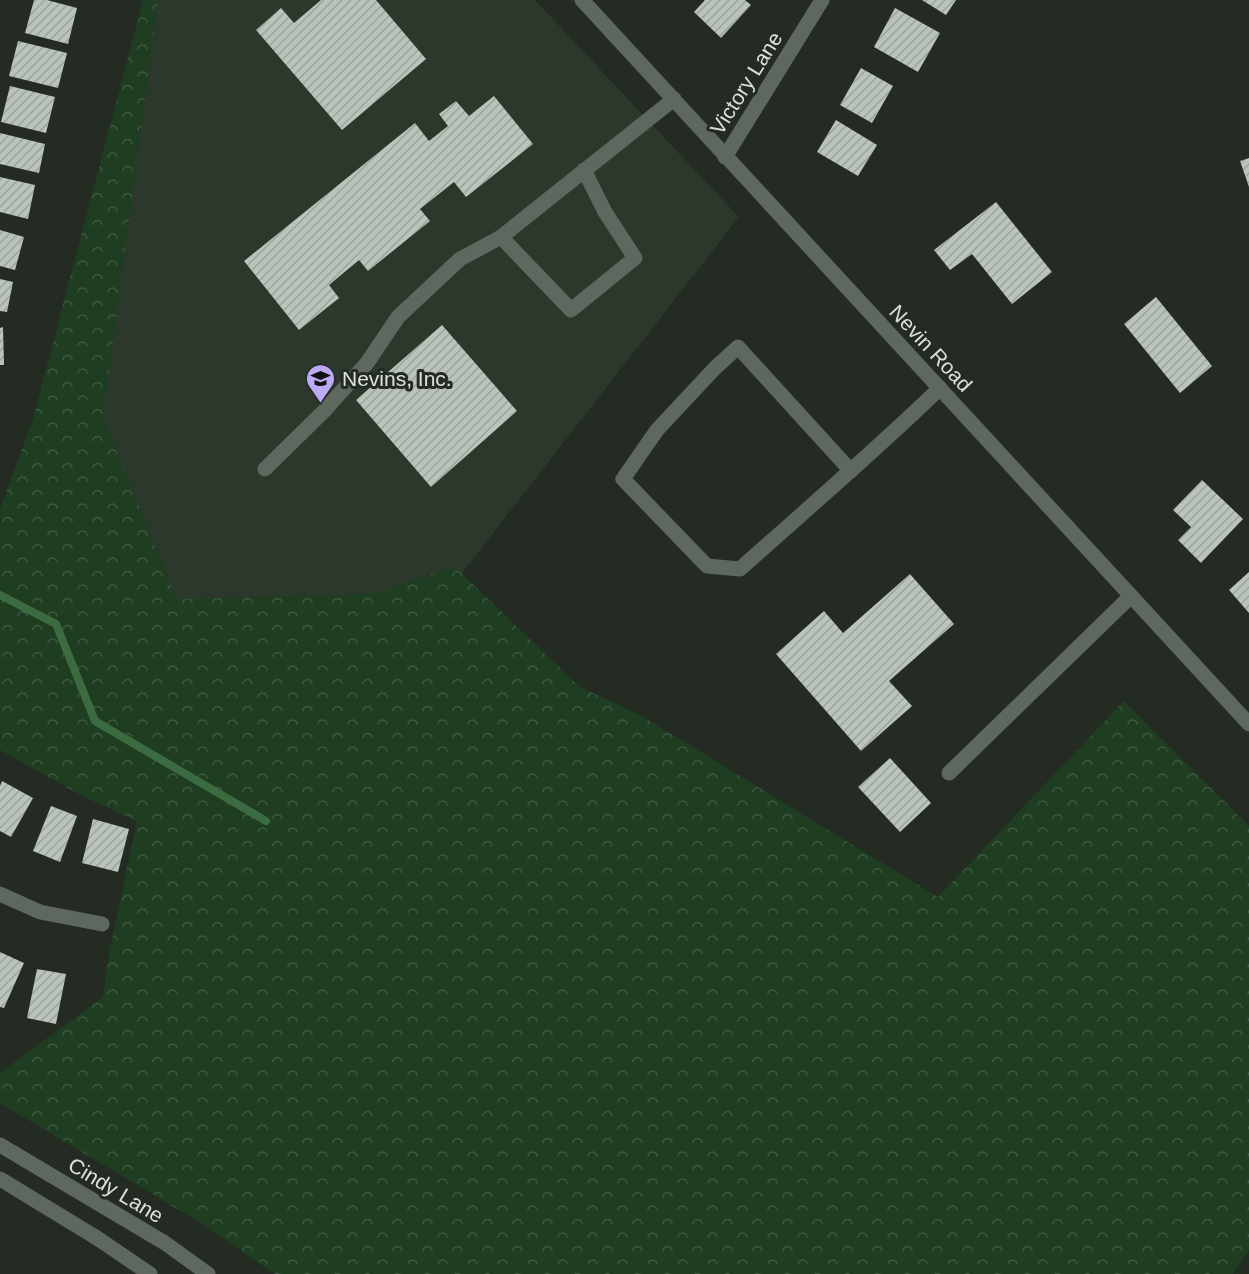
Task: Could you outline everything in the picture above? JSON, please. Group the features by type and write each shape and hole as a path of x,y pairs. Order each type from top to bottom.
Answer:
{"street":[{"name":"Nevin Road","path":"582,0 1249,724"},
{"name":"Victory Lane","path":"725,157 822,0"},
{"path":"265,469 324,411 367,363 398,317 460,259 501,237 674,99"},
{"path":"501,237 571,310 635,258 605,212 584,170"},
{"path":"851,471 738,347 657,430 623,479 706,566 740,569 851,471 940,388"},
{"path":"949,773 1131,596"},
{"path":"0,894 40,912 102,924"},
{"name":"Cindy Lane","path":"0,1145 165,1243 208,1274"},
{"path":"0,1179 97,1238 150,1274"}],"shaded area":[{"name":"Nevins, Inc.","path":"154,0 535,0 739,217 250,846 0,591"}],"green space":[{"path":"143,0 158,0 103,417 177,599 370,594 455,567 580,687 642,716 938,897 1124,701 1249,826 1249,1250 1233,1274 275,1274 202,1224 0,1103 0,1073 103,997 110,948 137,821 84,797 0,750 0,509 33,419"}],"building":[{"path":"34,0 47,0 77,8 68,44 25,33"},
{"path":"321,0 376,0 426,59 342,130 256,30 281,8 294,23"},
{"path":"705,0 745,0 751,5 721,38 694,12"},
{"path":"922,0 956,0 946,15"},
{"path":"895,8 940,33 918,72 874,47"},
{"path":"18,41 67,53 58,88 9,76"},
{"path":"861,68 893,86 872,123 840,105"},
{"path":"10,86 55,97 46,133 1,122"},
{"path":"494,96 533,144 466,197 454,182 420,209 430,221 368,271 359,260 329,285 339,298 299,330 244,261 415,123 429,141 448,126 439,114 456,101 469,116"},
{"path":"836,120 877,145 858,176 817,152"},
{"path":"0,133 45,144 39,173 0,164"},
{"path":"1249,158 1249,187 1240,161"},
{"path":"0,177 35,185 28,219 0,212"},
{"path":"996,202 1052,272 1012,304 972,254 950,270 934,250"},
{"path":"0,230 24,237 15,270 0,266"},
{"path":"0,279 13,282 7,312 0,311"},
{"path":"1156,297 1212,366 1180,393 1124,324"},
{"path":"442,325 517,411 431,487 356,400"},
{"path":"3,327 4,365 0,365 0,328"},
{"path":"1202,480 1243,519 1201,563 1178,540 1191,527 1173,510"},
{"path":"1249,572 1249,613 1229,590"},
{"path":"910,574 954,624 889,681 912,706 861,751 776,654 824,611 843,633"},
{"path":"890,758 931,803 900,832 858,787"},
{"path":"2,781 33,798 11,837 0,831"},
{"path":"51,806 77,816 60,862 33,851"},
{"path":"93,819 129,829 118,872 82,863"},
{"path":"0,952 24,963 4,1008 0,1007"},
{"path":"37,969 66,974 56,1024 27,1018"}],"waterway":[{"path":"0,595 56,624 95,721 266,821"}],"place":[{"name":"Nevins, Inc.","path":"321,404"}]}
